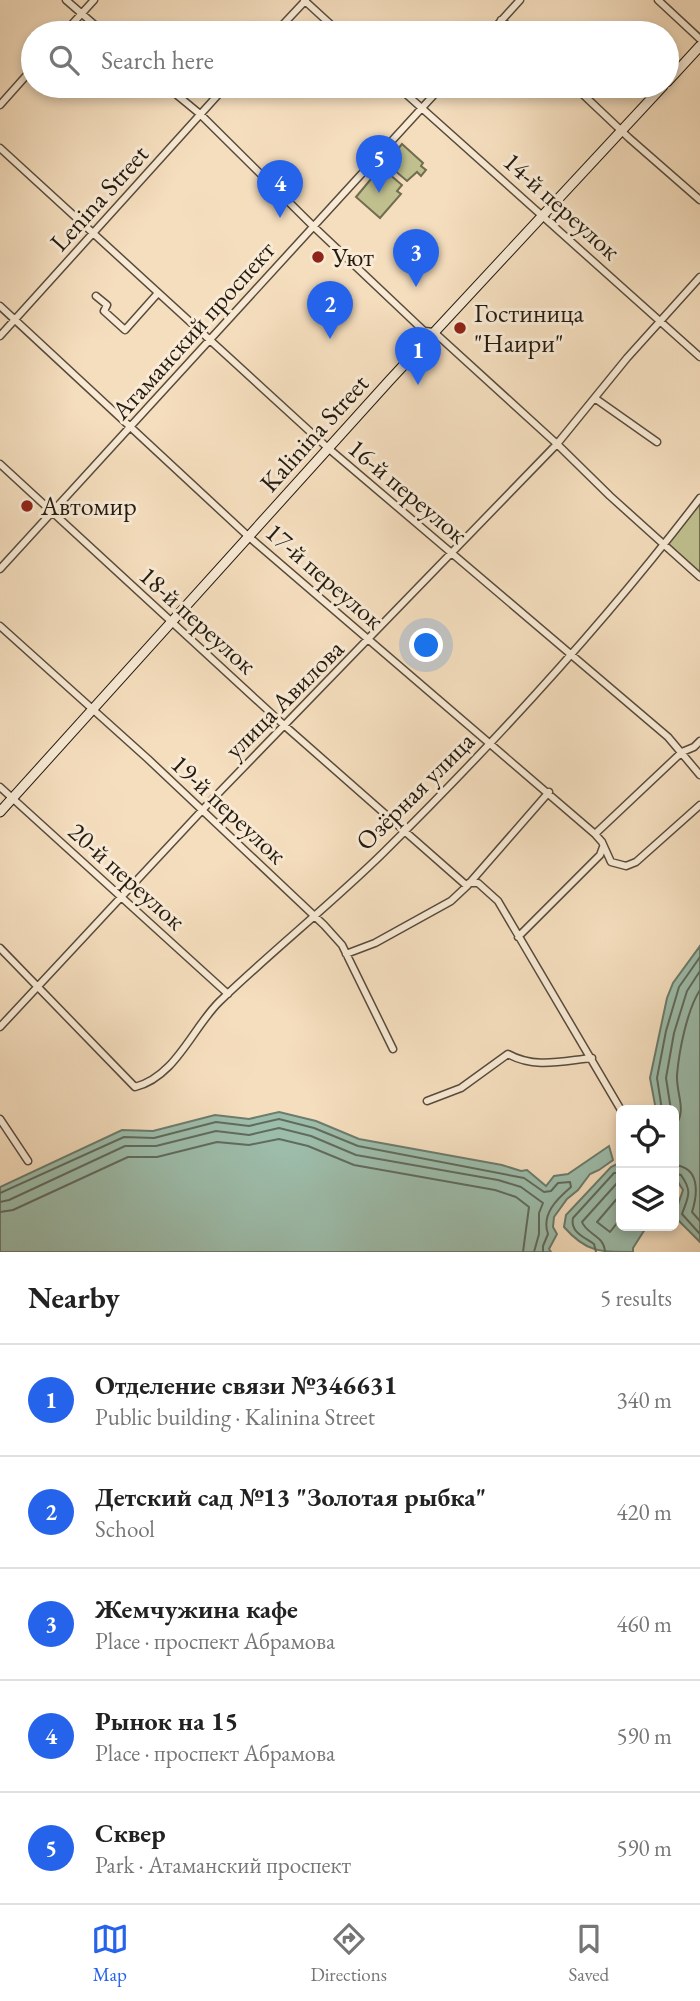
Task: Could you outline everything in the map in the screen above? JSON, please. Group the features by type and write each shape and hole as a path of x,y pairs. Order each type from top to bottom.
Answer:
{"main road":[{"path":"679,69 700,46"},
{"name":"Kalinina Street","path":"0,812 328,448 652,98"}],"street":[{"path":"66,0 90,21"},
{"path":"75,21 94,0"},
{"path":"286,21 305,0 327,21"},
{"path":"501,20 520,0"},
{"path":"658,0 700,39"},
{"path":"0,105 21,81"},
{"path":"181,98 424,331 434,332 700,577"},
{"name":"Lenina Street","path":"0,335 215,98"},
{"name":"14-й переулок","path":"411,98 700,357"},
{"name":"Атаманский проспект","path":"0,569 431,98"},
{"path":"587,98 700,200"},
{"name":"16-й переулок","path":"0,148 328,448 572,654 682,752 700,775"},
{"name":"улица Авилова","path":"0,1027 202,810 452,553 517,482 557,444 627,358 700,277"},
{"path":"96,296 107,305 104,311 125,330 158,293"},
{"name":"17-й переулок","path":"0,306 249,537 549,792 595,834 602,842 611,862 626,866 647,853 700,805"},
{"path":"596,398 657,442"},
{"name":"18-й переулок","path":"0,464 404,832 468,885 478,883 489,891 498,901 618,1105"},
{"name":"Озёрная улица","path":"38,985 135,1087 146,1084 179,1054 203,1020 228,994 404,832 491,743 572,654 664,546 700,498"},
{"name":"19-й переулок","path":"0,626 202,810 342,945 393,1049"},
{"path":"595,834 682,752 700,741"},
{"name":"20-й переулок","path":"0,787 228,994"},
{"path":"346,954 375,943 451,901 549,792"},
{"path":"519,937 600,855 602,842"},
{"path":"0,948 38,985"},
{"path":"427,1101 461,1088 508,1054 534,1064 592,1058"},
{"path":"0,1119 28,1161"}],"green space":[{"path":"402,144 423,163 421,166 426,170 421,176 417,172 407,181 386,163"},
{"path":"381,167 402,185 397,191 401,194 380,218 356,197"},
{"path":"700,502 700,573 667,544"}],"water":[{"path":"700,946 700,1242 679,1221 679,1202 683,1190 679,1184 679,1105 655,1105 650,1078 667,998 673,983"},
{"path":"279,1112 316,1121 359,1139 527,1170 546,1186 554,1176 568,1174 609,1146 613,1160 590,1174 554,1217 553,1227 557,1234 549,1249 551,1252 0,1252 0,1187 122,1130 153,1131 215,1115 249,1119"},
{"path":"616,1164 616,1231 644,1231 633,1252 594,1249 579,1241 564,1227 566,1215"}],"place":[{"name":"Сквер","path":"379,193"},
{"name":"Рынок на 15","path":"280,218"},
{"name":"Уют","path":"318,257"},
{"name":"Жемчужина кафе","path":"416,287"},
{"name":"Гостиница \"Наири\"","path":"460,328"},
{"name":"Детский сад №13 \"Золотая рыбка\"","path":"330,339"},
{"name":"Отделение связи №346631","path":"418,385"},
{"name":"Автомир","path":"27,506"}]}
